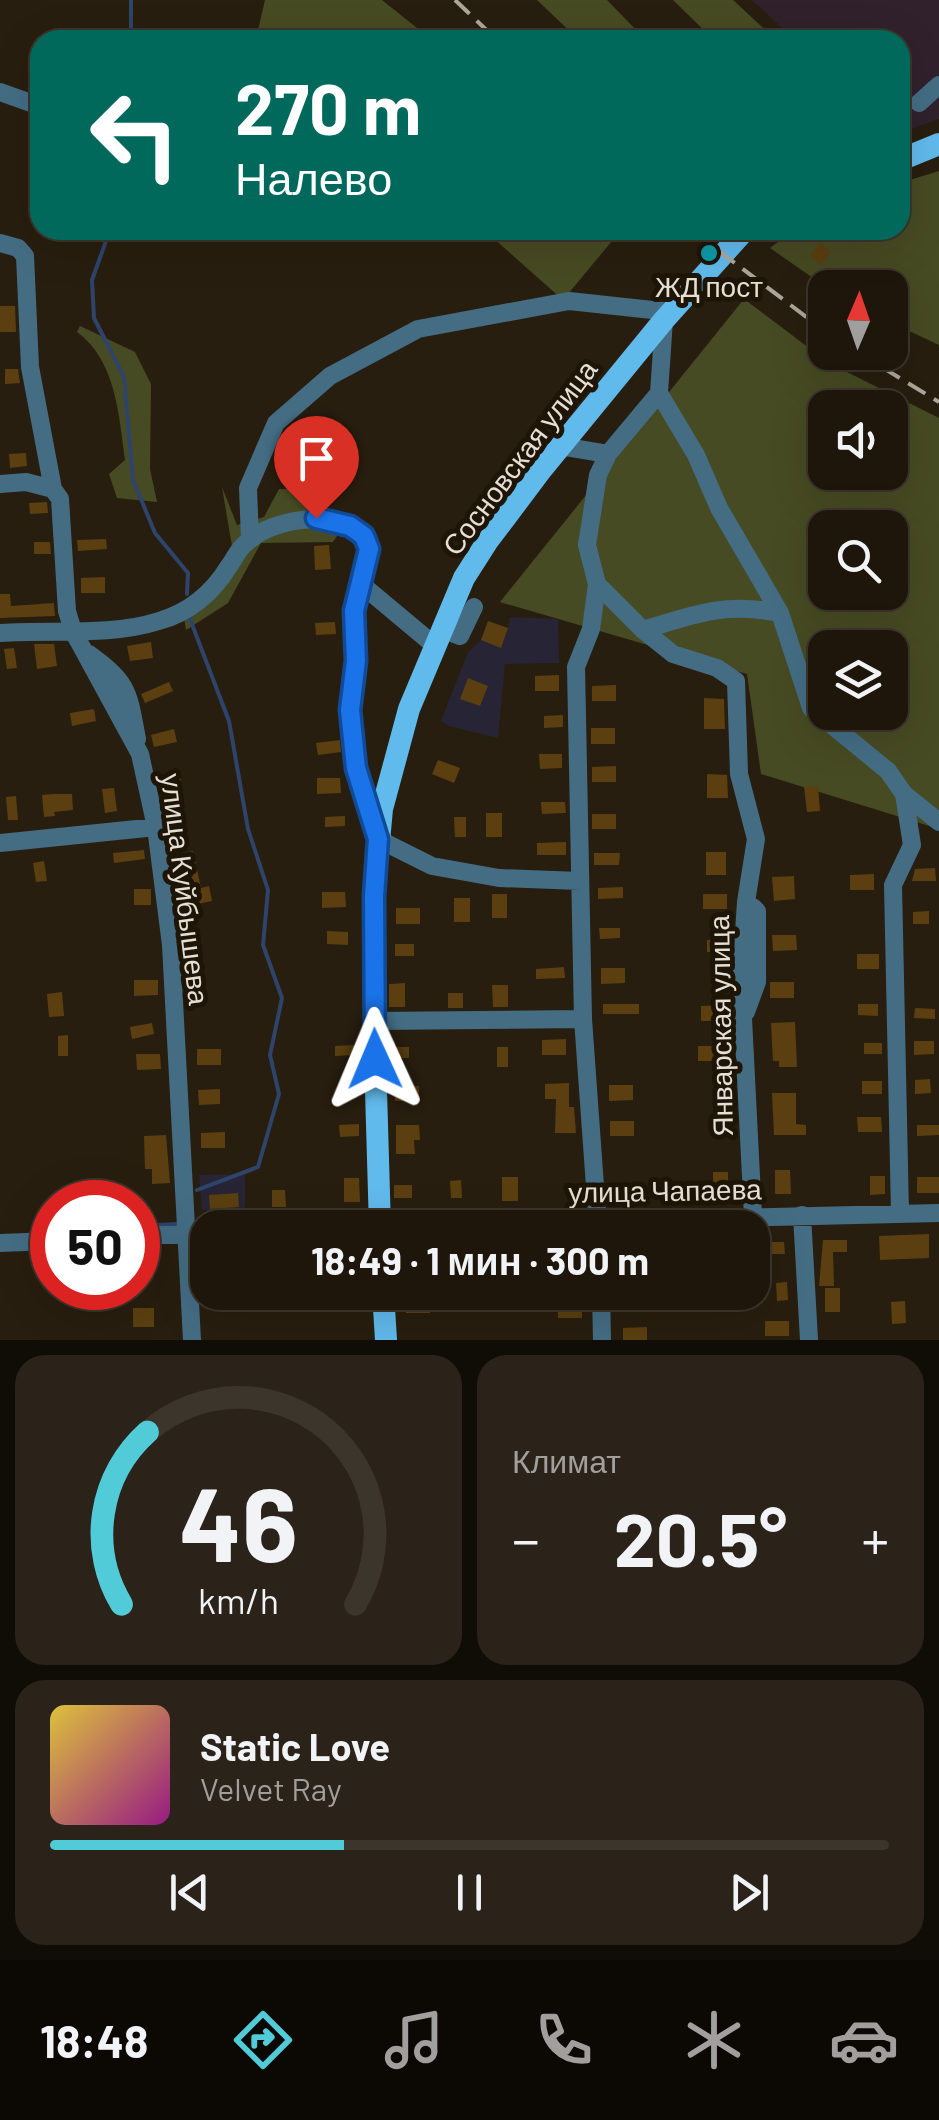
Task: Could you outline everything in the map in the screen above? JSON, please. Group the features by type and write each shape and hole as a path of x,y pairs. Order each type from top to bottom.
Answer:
{"main road":[{"path":"910,156 939,144"},
{"name":"Сосновская улица","path":"380,1210 374,896 378,839 395,754 438,637 464,578 487,542 560,446 732,243"},
{"path":"385,1310 386,1340"}],"street":[{"path":"920,103 939,85"},
{"path":"0,92 30,102"},
{"name":"улица Куйбышева","path":"0,244 18,248 25,256 30,367 53,488 60,499 68,611 73,631 140,754 154,818 171,945 184,1218 190,1231"},
{"path":"0,633 133,627 188,610 208,595 250,539 248,488 276,424 330,376 418,329 569,301 667,316 659,393 608,454 598,475 587,545 596,584 593,618 576,667 583,1019 597,1210"},
{"path":"659,393 696,454 719,508 780,613 812,708 888,770 904,794 939,824 912,845 893,885 900,1213"},
{"path":"560,446 608,454"},
{"path":"26,482 48,460"},
{"path":"0,484 26,482 53,488"},
{"name":"Сосновская улица","path":"250,539 282,524 316,518 350,526 364,536 369,549 354,611 356,661 350,710 356,768 378,839"},
{"path":"361,584 438,637 460,636 474,607"},
{"path":"596,584 644,630 710,610 746,606 780,613"},
{"name":"Январская улица","path":"644,630 673,654 717,668 736,681 739,774 756,839 746,902 742,1022 753,1210"},
{"path":"904,794 912,845"},
{"path":"0,843 130,830 154,818"},
{"path":"378,839 432,866 498,878 580,881"},
{"path":"374,1021 583,1019"},
{"name":"улица Чапаева","path":"770,1216 939,1212"},
{"path":"802,1215 809,1340"},
{"path":"160,1235 190,1233"},
{"path":"0,1243 30,1241"},
{"path":"180,1340 190,1243"},
{"name":"улица Куйбышева","path":"192,1310 192,1340"},
{"path":"601,1310 602,1340"}],"shaded area":[{"path":"752,0 939,0 939,119 910,129 910,30 784,30"},
{"path":"510,617 558,619 559,663 505,664 498,738 449,726 441,721 468,652 481,640 488,621 508,628"},
{"path":"245,1174 245,1210 202,1210 199,1175"}],"green space":[{"path":"265,0 382,0 420,30 258,30"},
{"path":"537,0 607,0 636,30 568,30"},
{"path":"673,0 733,0 765,30 704,30"},
{"path":"939,171 939,345 908,330 908,270 808,270 808,274 770,248 781,240 910,240 910,180"},
{"path":"495,240 613,240 563,300"},
{"path":"744,299 808,347 808,370 843,370 883,390 808,390 808,490 908,490 908,402 939,418 939,829 761,774 747,674 500,602"},
{"path":"80,326 135,352 151,384 150,469 157,502 117,498 109,474 125,460 117,408 108,373 90,344 77,332"},
{"path":"222,487 237,525 264,517 279,489 311,489 339,533 333,542 261,543 228,603 186,630 184,616 235,564"}],"building":[{"path":"820,243 831,252 821,265 810,256"},
{"path":"0,306 15,306 16,332 0,332"},
{"path":"5,369 18,369 20,383 5,384"},
{"path":"26,453 27,466 10,468 9,454"},
{"path":"47,502 48,513 30,514 29,503"},
{"path":"106,539 107,549 78,551 77,540"},
{"path":"34,542 50,542 51,554 34,554"},
{"path":"329,545 331,569 315,570 314,546"},
{"path":"105,577 105,593 81,593 81,578"},
{"path":"0,594 10,594 11,606 54,603 55,616 0,618"},
{"path":"488,621 508,628 501,648 481,640"},
{"path":"335,622 336,634 316,635 315,623"},
{"path":"151,642 153,658 130,661 127,646"},
{"path":"34,644 54,644 57,666 37,669"},
{"path":"14,648 17,668 7,669 4,649"},
{"path":"559,675 559,691 535,691 535,676"},
{"path":"468,678 488,686 480,706 460,699"},
{"path":"169,682 173,691 145,703 141,694"},
{"path":"616,685 616,701 592,701 592,686"},
{"path":"704,698 724,699 725,729 704,729"},
{"path":"94,709 96,721 72,726 70,713"},
{"path":"563,715 563,727 544,728 544,716"},
{"path":"591,728 615,728 615,744 591,744"},
{"path":"174,729 177,742 154,747 151,735"},
{"path":"340,740 341,752 318,755 316,743"},
{"path":"539,754 562,754 562,768 540,769"},
{"path":"438,760 460,768 454,783 432,774"},
{"path":"616,766 616,782 592,782 592,767"},
{"path":"179,774 182,784 163,788 161,778"},
{"path":"707,774 727,775 728,798 707,798"},
{"path":"317,778 340,778 341,793 317,794"},
{"path":"818,786 820,811 807,812 804,787"},
{"path":"114,788 117,811 105,813 102,789"},
{"path":"72,794 73,810 44,817 42,795"},
{"path":"16,796 18,820 8,820 6,797"},
{"path":"541,802 565,802 566,813 542,814"},
{"path":"486,813 502,813 502,837 486,837"},
{"path":"592,814 616,814 616,829 592,829"},
{"path":"345,816 345,826 325,827 325,817"},
{"path":"454,817 466,817 466,837 455,837"},
{"path":"566,842 566,855 537,855 537,843"},
{"path":"144,850 145,859 114,863 113,853"},
{"path":"193,851 201,888 209,886 212,901 189,906 175,854"},
{"path":"706,852 726,852 726,875 706,875"},
{"path":"594,853 620,853 619,865 594,865"},
{"path":"44,861 47,881 36,882 33,863"},
{"path":"935,868 936,881 912,881 915,869"},
{"path":"874,874 874,890 850,890 850,875"},
{"path":"794,876 795,899 774,901 772,877"},
{"path":"623,887 623,898 598,899 598,888"},
{"path":"134,889 151,889 151,905 134,905"},
{"path":"322,892 345,892 346,907 322,908"},
{"path":"492,894 507,894 507,918 492,918"},
{"path":"703,894 727,894 727,909 703,909"},
{"path":"454,898 470,898 470,922 454,922"},
{"path":"396,908 420,908 420,924 396,924"},
{"path":"929,911 929,924 913,924 913,912"},
{"path":"599,928 620,928 620,938 600,939"},
{"path":"327,931 348,932 348,945 327,944"},
{"path":"772,935 796,935 797,950 773,951"},
{"path":"707,940 724,940 724,952 707,952"},
{"path":"395,944 414,944 414,956 395,956"},
{"path":"857,954 879,954 879,969 857,969"},
{"path":"564,967 565,978 536,979 536,969"},
{"path":"601,968 625,968 625,983 601,984"},
{"path":"134,980 158,980 158,995 134,996"},
{"path":"770,982 794,982 794,998 770,998"},
{"path":"405,983 405,1007 389,1007 389,984"},
{"path":"492,985 508,985 508,1007 493,1007"},
{"path":"62,992 64,1016 49,1017 47,994"},
{"path":"448,993 463,993 463,1008 448,1008"},
{"path":"603,1004 639,1004 639,1014 603,1014"},
{"path":"858,1004 878,1004 878,1016 858,1015"},
{"path":"725,1005 725,1021 701,1021 701,1006"},
{"path":"915,1008 935,1009 935,1019 914,1018"},
{"path":"795,1022 797,1067 779,1067 779,1061 773,1061 771,1023"},
{"path":"152,1023 154,1034 132,1039 130,1027"},
{"path":"68,1035 68,1056 58,1056 58,1036"},
{"path":"566,1039 566,1055 542,1055 542,1040"},
{"path":"914,1041 934,1041 934,1054 914,1055"},
{"path":"864,1043 882,1043 882,1054 864,1054"},
{"path":"355,1045 355,1055 335,1056 335,1046"},
{"path":"698,1046 722,1046 722,1061 698,1061"},
{"path":"390,1047 409,1047 409,1058 390,1058"},
{"path":"497,1047 508,1047 508,1067 497,1067"},
{"path":"197,1049 221,1049 221,1065 197,1065"},
{"path":"136,1054 160,1054 161,1069 137,1070"},
{"path":"930,1079 931,1093 915,1094 915,1080"},
{"path":"862,1081 882,1081 882,1094 862,1094"},
{"path":"569,1083 569,1107 574,1107 576,1133 555,1133 556,1099 545,1099 545,1084"},
{"path":"609,1085 633,1085 633,1100 609,1101"},
{"path":"339,1086 357,1086 357,1098 339,1098"},
{"path":"395,1086 419,1086 419,1101 395,1101"},
{"path":"220,1089 220,1104 199,1105 198,1090"},
{"path":"772,1093 796,1093 796,1124 806,1125 806,1135 774,1135"},
{"path":"857,1117 881,1117 882,1132 858,1132"},
{"path":"610,1121 634,1121 634,1136 610,1136"},
{"path":"359,1124 359,1136 340,1137 339,1125"},
{"path":"396,1125 419,1125 420,1140 414,1140 415,1154 396,1154"},
{"path":"917,1125 939,1125 939,1135 917,1136"},
{"path":"225,1132 225,1148 201,1148 201,1133"},
{"path":"166,1135 170,1183 152,1180 152,1169 145,1169 144,1136"},
{"path":"775,1170 790,1170 791,1194 775,1194"},
{"path":"713,1172 728,1172 728,1196 713,1196"},
{"path":"870,1176 885,1176 885,1194 870,1195"},
{"path":"502,1177 518,1177 518,1201 502,1201"},
{"path":"917,1177 939,1177 939,1193 917,1193"},
{"path":"344,1178 359,1178 360,1202 344,1202"},
{"path":"461,1180 462,1198 451,1198 450,1181"},
{"path":"614,1184 637,1184 638,1198 614,1198"},
{"path":"394,1185 412,1185 412,1198 394,1198"},
{"path":"272,1190 285,1190 286,1207 272,1207"},
{"path":"238,1193 239,1207 210,1209 209,1195"},
{"path":"929,1234 929,1258 880,1260 879,1236"},
{"path":"823,1240 847,1240 847,1252 833,1252 834,1286 819,1286"},
{"path":"770,1242 784,1242 785,1254 770,1254"},
{"path":"787,1282 788,1300 777,1301 776,1283"},
{"path":"825,1288 840,1288 840,1312 825,1312"},
{"path":"905,1301 906,1323 892,1324 891,1302"},
{"path":"133,1310 154,1310 154,1327 133,1327"},
{"path":"430,1310 430,1313 406,1313"},
{"path":"558,1310 582,1310 582,1318 558,1318"},
{"path":"765,1321 789,1321 789,1336 765,1336"},
{"path":"647,1327 647,1340 623,1340 623,1328"}],"waterway":[{"path":"131,0 131,30"},
{"path":"106,240 92,280 94,318 124,377 133,480 155,533 188,573 187,594"},
{"path":"190,619 229,721 248,829 268,890 263,945 282,998 270,1055 279,1094 258,1167 197,1190"},
{"path":"160,1225 177,1224"}],"railway":[{"path":"455,0 486,30"},
{"path":"708,240 808,318"},
{"path":"887,370 939,402"}],"place":[{"name":"ЖД пост","path":"709,253"}],"route":[{"path":"316,518 350,526 364,536 369,549 354,611 356,661 350,710 356,768 378,839 374,896 375,1059"}]}
